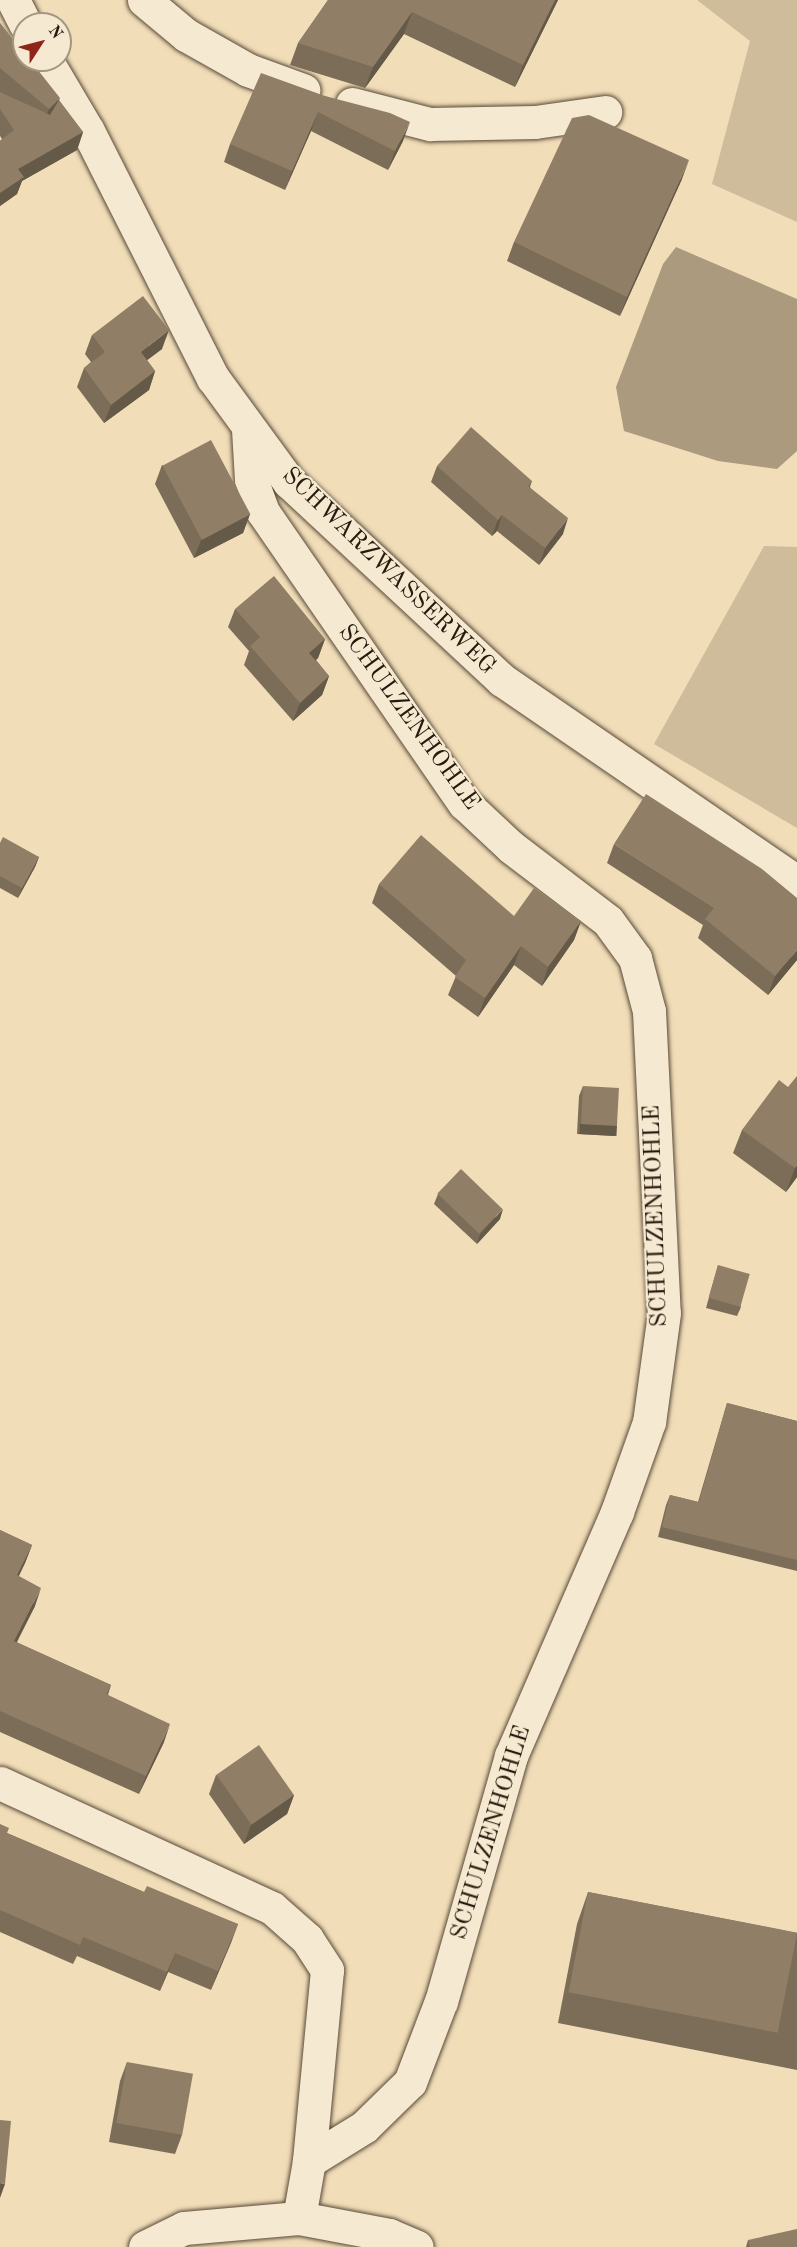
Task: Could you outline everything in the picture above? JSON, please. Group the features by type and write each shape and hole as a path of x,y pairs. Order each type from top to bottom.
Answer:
{"street":[{"path":"144,0 186,35 248,70 323,97 430,124 535,122 605,112"},
{"name":"SCHWARZWASSERWEG","path":"53,72 88,131 176,310 213,378 248,429 289,482 502,680 797,882"},
{"name":"SCHULZENHOHLE","path":"248,429 251,479 263,512 464,803 511,847 608,921 635,958 649,1011 664,1314 649,1422 617,1512 511,1756 441,2001 410,2082 364,2127 309,2161"},
{"path":"0,1783 272,1908 307,1940 327,1970 309,2161 299,2218"},
{"path":"145,2247 184,2228 299,2218 389,2235 417,2247"}],"shaded area":[{"path":"697,0 797,0 797,222 712,184 750,41"},
{"path":"676,247 797,299 797,451 777,469 718,461 624,431 616,387 663,264"},
{"path":"764,546 797,547 797,828 654,744"}],"building":[{"path":"328,0 555,0 523,65 412,12 373,67 298,43"},
{"path":"0,23 12,38 12,72 39,72 60,98 49,109 0,68"},
{"path":"261,73 325,96 390,113 410,122 395,151 318,112 292,171 230,144"},
{"path":"0,92 50,115 59,100 83,132 18,169 24,177 0,193 0,141 14,130 0,109"},
{"path":"589,115 689,160 627,297 514,242 572,118"},
{"path":"143,296 169,330 141,352 155,371 111,405 84,368 105,352 92,335"},
{"path":"471,427 532,481 528,486 568,518 545,548 502,515 498,520 437,466"},
{"path":"211,440 250,514 202,540 162,466"},
{"path":"274,576 325,639 309,653 329,676 300,703 250,646 260,637 235,609"},
{"path":"646,794 762,869 797,898 797,950 775,976 705,919 714,908 614,844"},
{"path":"421,835 514,916 534,888 581,921 548,967 521,946 485,998 455,977 466,960 379,884"},
{"path":"3,837 39,857 22,888 0,876 0,843"},
{"path":"797,1076 797,1165 795,1168 742,1130 779,1080 788,1087"},
{"path":"583,1086 619,1088 617,1126 581,1124"},
{"path":"461,1169 503,1209 479,1234 437,1193"},
{"path":"718,1265 750,1274 740,1307 709,1298"},
{"path":"727,1403 797,1421 797,1560 662,1527 670,1495 699,1502"},
{"path":"0,1530 32,1545 17,1575 41,1588 14,1641 111,1685 106,1694 170,1724 146,1776 0,1711"},
{"path":"259,1745 294,1795 251,1825 216,1775"},
{"path":"0,1824 9,1828 7,1833 144,1892 147,1886 238,1924 218,1971 175,1953 167,1972 83,1937 80,1945 0,1910"},
{"path":"588,1892 797,1933 778,2033 569,1992"},
{"path":"127,2062 193,2074 182,2135 116,2123"},
{"path":"0,2120 11,2121 5,2184 0,2183"},
{"path":"797,2229 797,2247 750,2247 748,2240"}]}
